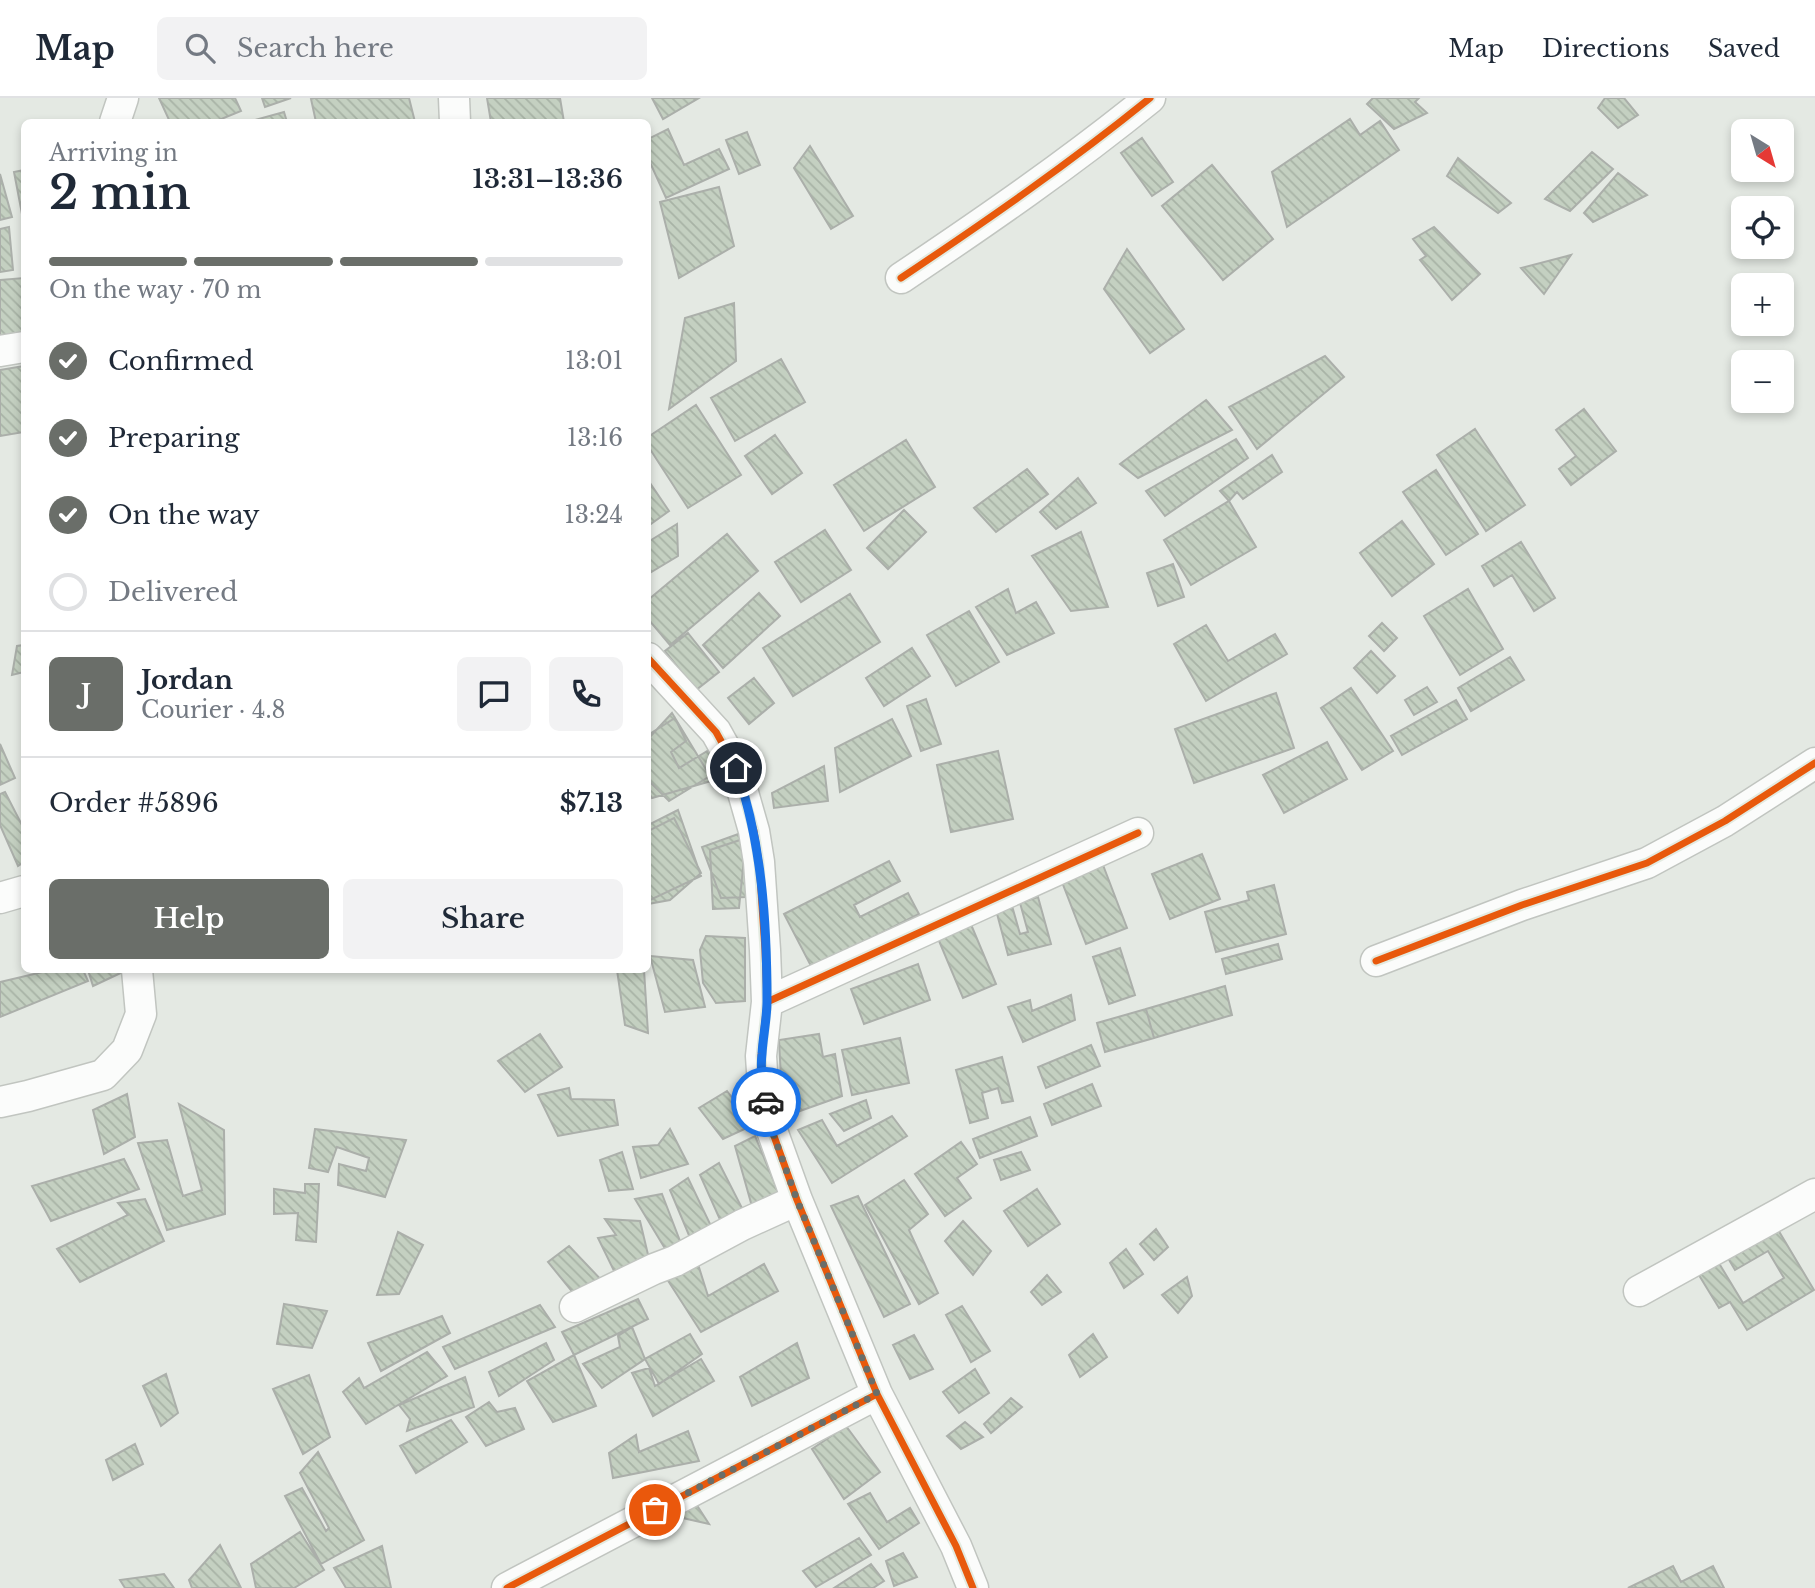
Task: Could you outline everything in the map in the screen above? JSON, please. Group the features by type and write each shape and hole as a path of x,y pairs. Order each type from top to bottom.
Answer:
{"street":[{"path":"116,119 123,98"},
{"path":"454,98 455,119"},
{"path":"901,278 1000,212 1096,142 1150,98"},
{"path":"0,351 21,348"},
{"path":"651,661 716,732 736,768 751,818 759,862 767,1002 761,1056 770,1125 797,1200 877,1394 950,1534 973,1588"},
{"path":"1376,961 1522,905 1647,863 1725,821 1815,764"},
{"path":"767,1002 1138,833"},
{"path":"0,898 21,892"},
{"path":"0,1102 103,1075 127,1050 141,1014 137,973"},
{"path":"1639,1291 1815,1194"},
{"path":"575,1307 797,1200"},
{"path":"508,1588 877,1394"}],"building":[{"path":"159,98 235,98 241,111 221,119 169,119"},
{"path":"262,98 291,98 265,107"},
{"path":"409,98 414,119 315,119 311,99"},
{"path":"487,98 560,98 564,119 490,119"},
{"path":"652,98 699,98 663,119"},
{"path":"1373,98 1419,98 1415,102 1427,113 1394,129 1367,104"},
{"path":"1605,98 1624,98 1638,115 1618,128 1598,108"},
{"path":"284,112 286,119 259,119"},
{"path":"1350,119 1360,135 1380,121 1399,150 1287,227 1272,172"},
{"path":"668,129 684,165 719,149 729,169 666,198 651,165 651,138"},
{"path":"747,132 760,165 739,174 726,140"},
{"path":"1142,138 1173,182 1152,196 1121,153"},
{"path":"810,146 853,216 831,229 794,168"},
{"path":"1592,152 1613,169 1570,211 1545,199"},
{"path":"1458,158 1511,203 1498,213 1447,176"},
{"path":"1212,165 1273,239 1223,280 1162,206"},
{"path":"21,171 21,209 14,172"},
{"path":"1618,173 1647,195 1593,222 1584,213"},
{"path":"0,174 12,217 0,220"},
{"path":"719,187 734,246 679,278 660,202"},
{"path":"9,227 13,270 0,272 0,229"},
{"path":"1434,227 1480,274 1452,300 1420,260 1426,256 1413,239"},
{"path":"1127,249 1184,329 1150,353 1104,289"},
{"path":"1571,255 1544,294 1521,268"},
{"path":"21,278 21,341 0,343 0,280"},
{"path":"734,303 736,361 669,409 685,318"},
{"path":"1325,356 1344,377 1257,449 1229,407"},
{"path":"781,359 805,402 735,441 711,398"},
{"path":"21,366 21,432 0,436 0,370"},
{"path":"1206,400 1232,430 1138,478 1120,464"},
{"path":"696,405 741,475 688,508 651,451 651,435"},
{"path":"1584,409 1616,451 1571,485 1559,469 1576,456 1556,430"},
{"path":"1475,429 1525,505 1486,531 1437,455"},
{"path":"775,435 802,473 772,494 745,456"},
{"path":"1236,439 1248,458 1165,516 1146,491"},
{"path":"906,440 935,487 864,531 834,485"},
{"path":"1272,455 1282,472 1243,499 1237,492 1229,501 1220,491"},
{"path":"1027,469 1048,494 996,532 974,508"},
{"path":"1436,470 1478,534 1446,555 1403,492"},
{"path":"1078,478 1096,503 1056,529 1040,512"},
{"path":"651,484 669,511 651,524"},
{"path":"1229,501 1256,547 1191,585 1164,540"},
{"path":"904,510 926,532 888,569 867,548"},
{"path":"1402,521 1434,564 1392,596 1360,553"},
{"path":"677,524 678,556 651,572 651,540"},
{"path":"825,530 851,570 801,602 775,562"},
{"path":"1081,532 1108,607 1071,611 1032,556"},
{"path":"727,534 758,571 670,645 651,623 651,597"},
{"path":"1521,542 1555,598 1534,611 1512,575 1494,586 1482,566"},
{"path":"1173,564 1184,597 1158,606 1147,573"},
{"path":"1008,589 1016,613 1036,602 1054,633 1007,655 976,607"},
{"path":"1468,589 1503,649 1460,675 1424,616"},
{"path":"759,593 780,616 723,668 703,645"},
{"path":"850,594 880,642 793,696 763,648"},
{"path":"969,611 999,662 956,686 927,635"},
{"path":"1382,623 1397,638 1384,651 1369,636"},
{"path":"1206,625 1228,661 1275,634 1287,654 1206,701 1174,644"},
{"path":"688,633 719,672 696,690 665,651"},
{"path":"21,645 21,673 12,675 17,646"},
{"path":"912,648 930,676 884,706 866,678"},
{"path":"1371,651 1395,676 1377,693 1354,668"},
{"path":"1510,657 1524,680 1471,711 1458,688"},
{"path":"754,678 774,703 749,724 728,698"},
{"path":"1427,687 1437,702 1414,715 1405,700"},
{"path":"1351,688 1393,751 1362,770 1321,708"},
{"path":"1276,693 1294,748 1194,783 1175,729"},
{"path":"926,699 941,744 921,751 907,706"},
{"path":"1456,700 1467,719 1402,755 1391,736"},
{"path":"672,713 710,776 669,801 651,783 651,736"},
{"path":"675,718 686,741 671,752 679,768 709,750 718,779 652,798 651,733"},
{"path":"892,719 911,756 840,792 835,748"},
{"path":"1327,742 1347,779 1284,813 1263,775"},
{"path":"0,744 15,778 0,785"},
{"path":"998,751 1013,819 951,832 937,765"},
{"path":"824,766 828,801 774,808 772,793"},
{"path":"5,792 21,823 21,864 18,866 0,825 0,794"},
{"path":"678,810 701,876 651,900 651,824"},
{"path":"674,818 701,873 670,900 651,903 651,830"},
{"path":"744,832 746,897 721,898 702,847"},
{"path":"746,838 739,908 713,909 710,850"},
{"path":"1202,854 1220,899 1170,919 1152,874"},
{"path":"889,861 900,881 854,905 860,917 908,893 919,914 812,968 784,914"},
{"path":"1103,865 1127,928 1086,944 1062,882"},
{"path":"1274,885 1286,934 1216,952 1205,912 1249,900 1247,892"},
{"path":"1038,897 1051,944 1008,955 996,910 1012,906 1020,934 1028,932 1020,903"},
{"path":"967,915 996,984 963,998 934,929"},
{"path":"706,936 745,938 745,1001 716,1003 703,983 700,950"},
{"path":"1278,944 1282,959 1226,974 1222,959"},
{"path":"1120,948 1135,995 1109,1004 1093,957"},
{"path":"651,956 693,960 705,1007 665,1012"},
{"path":"918,964 930,1000 864,1024 851,989"},
{"path":"38,973 84,973 88,981 0,1017 0,982"},
{"path":"89,973 121,973 93,986"},
{"path":"617,973 644,973 648,1033 625,1025"},
{"path":"1225,986 1232,1015 1154,1038 1146,1009"},
{"path":"1071,995 1075,1020 1023,1042 1008,1007 1030,1000 1032,1011"},
{"path":"1146,1009 1154,1038 1105,1052 1097,1023"},
{"path":"540,1034 562,1067 525,1092 498,1061"},
{"path":"819,1034 823,1057 835,1054 842,1096 783,1117 779,1040"},
{"path":"900,1038 909,1083 852,1095 842,1050"},
{"path":"1091,1045 1100,1066 1046,1088 1038,1067"},
{"path":"1002,1057 1013,1101 1002,1103 998,1088 982,1093 988,1118 970,1123 956,1070"},
{"path":"1092,1084 1101,1106 1052,1125 1044,1104"},
{"path":"569,1088 571,1099 614,1100 618,1125 558,1136 538,1095"},
{"path":"727,1091 753,1125 723,1139 699,1108"},
{"path":"127,1094 135,1137 104,1154 93,1110"},
{"path":"866,1100 871,1118 844,1131 830,1114"},
{"path":"179,1104 224,1130 225,1214 167,1230 138,1143 167,1140 183,1196 202,1190"},
{"path":"892,1116 907,1136 832,1183 798,1130 822,1120 837,1146"},
{"path":"1030,1117 1037,1136 980,1158 973,1139"},
{"path":"315,1129 406,1140 385,1197 338,1185 339,1164 366,1171 369,1158 337,1147 328,1172 309,1168"},
{"path":"670,1129 688,1164 641,1178 633,1147 658,1145"},
{"path":"755,1136 780,1196 753,1210 735,1146"},
{"path":"961,1142 977,1164 957,1178 971,1198 945,1216 915,1174"},
{"path":"622,1152 633,1189 609,1191 600,1160"},
{"path":"1021,1152 1030,1170 1001,1180 994,1160"},
{"path":"124,1159 139,1189 51,1221 32,1186"},
{"path":"719,1163 744,1212 722,1224 700,1175"},
{"path":"688,1178 712,1228 691,1240 670,1190"},
{"path":"904,1180 928,1214 909,1230 938,1293 919,1304 865,1205"},
{"path":"305,1184 319,1184 316,1242 296,1240 298,1213 274,1214 274,1189 305,1193"},
{"path":"1037,1189 1060,1224 1028,1246 1004,1211"},
{"path":"662,1194 680,1241 672,1260 635,1199"},
{"path":"858,1196 910,1304 884,1317 831,1206"},
{"path":"145,1199 164,1241 80,1282 57,1249 128,1215 118,1203"},
{"path":"605,1219 640,1221 650,1263 618,1279 598,1238 616,1235"},
{"path":"963,1221 991,1251 973,1275 945,1241"},
{"path":"1774,1223 1814,1290 1747,1330 1730,1302 1719,1308 1694,1267 1714,1255 1743,1303 1784,1278 1768,1251 1735,1270 1725,1253"},
{"path":"1156,1229 1168,1247 1154,1260 1140,1244"},
{"path":"398,1232 423,1245 399,1294 377,1295"},
{"path":"569,1246 607,1286 575,1295 548,1262"},
{"path":"1126,1249 1143,1274 1124,1288 1110,1263"},
{"path":"697,1261 708,1296 764,1264 778,1291 701,1332 665,1276"},
{"path":"1047,1275 1061,1292 1042,1305 1031,1292"},
{"path":"1187,1277 1192,1296 1178,1313 1162,1295"},
{"path":"638,1299 648,1319 574,1355 562,1332"},
{"path":"284,1304 327,1311 312,1348 277,1344"},
{"path":"540,1305 555,1327 455,1369 443,1347"},
{"path":"962,1306 990,1351 971,1362 946,1315"},
{"path":"442,1316 450,1333 381,1371 368,1343"},
{"path":"632,1327 645,1359 602,1388 583,1364 620,1347 618,1336"},
{"path":"690,1334 702,1354 659,1384 645,1359"},
{"path":"1093,1334 1107,1357 1080,1377 1069,1355"},
{"path":"914,1335 933,1369 910,1379 893,1345"},
{"path":"546,1343 554,1360 499,1396 489,1372"},
{"path":"797,1343 809,1378 752,1406 740,1377"},
{"path":"427,1352 447,1376 366,1424 343,1392 359,1378 364,1388"},
{"path":"574,1355 596,1406 553,1422 527,1381"},
{"path":"701,1359 714,1381 653,1416 632,1373 649,1368 655,1386"},
{"path":"975,1369 989,1393 959,1413 943,1392"},
{"path":"166,1374 178,1413 161,1426 143,1386"},
{"path":"309,1375 330,1437 303,1454 273,1389"},
{"path":"465,1377 474,1407 407,1431 410,1419 399,1405"},
{"path":"1011,1398 1022,1407 991,1433 984,1424"},
{"path":"489,1402 497,1412 515,1408 524,1429 486,1446 466,1417"},
{"path":"451,1420 467,1442 416,1473 400,1446"},
{"path":"965,1422 983,1437 961,1449 947,1436"},
{"path":"846,1426 880,1472 844,1499 812,1449"},
{"path":"688,1431 699,1461 613,1478 609,1453 636,1435 639,1452"},
{"path":"135,1444 143,1464 113,1480 106,1460"},
{"path":"318,1452 364,1540 321,1564 285,1496 302,1488 326,1531 329,1528 300,1473"},
{"path":"689,1493 709,1524 674,1516"},
{"path":"870,1493 887,1522 910,1508 919,1523 879,1549 848,1504"},
{"path":"300,1532 324,1570 294,1588 256,1588 251,1564"},
{"path":"859,1538 871,1555 816,1587 803,1571"},
{"path":"220,1545 241,1588 192,1588 189,1580"},
{"path":"382,1546 391,1588 346,1588 334,1568"},
{"path":"903,1553 917,1577 894,1586 886,1561"},
{"path":"871,1564 884,1581 873,1588 834,1588"},
{"path":"1673,1566 1681,1582 1713,1566 1724,1588 1628,1588"},
{"path":"164,1574 174,1588 125,1588 120,1580"}],"cycle path":[{"path":"901,278 1027,191 1150,98"},
{"path":"651,661 716,732 736,768 754,831 759,862 767,1002 761,1056 770,1125 797,1200 877,1394 956,1546 973,1588"},
{"path":"1376,961 1522,905 1647,863 1725,821 1815,763"},
{"path":"767,1002 1138,833"},
{"path":"507,1588 877,1394"}],"way so far":[{"path":"655,1510 877,1394 797,1200 770,1125 766,1102"}],"route":[{"path":"736,768 754,831 759,862 767,1002 761,1056 766,1102"}]}
